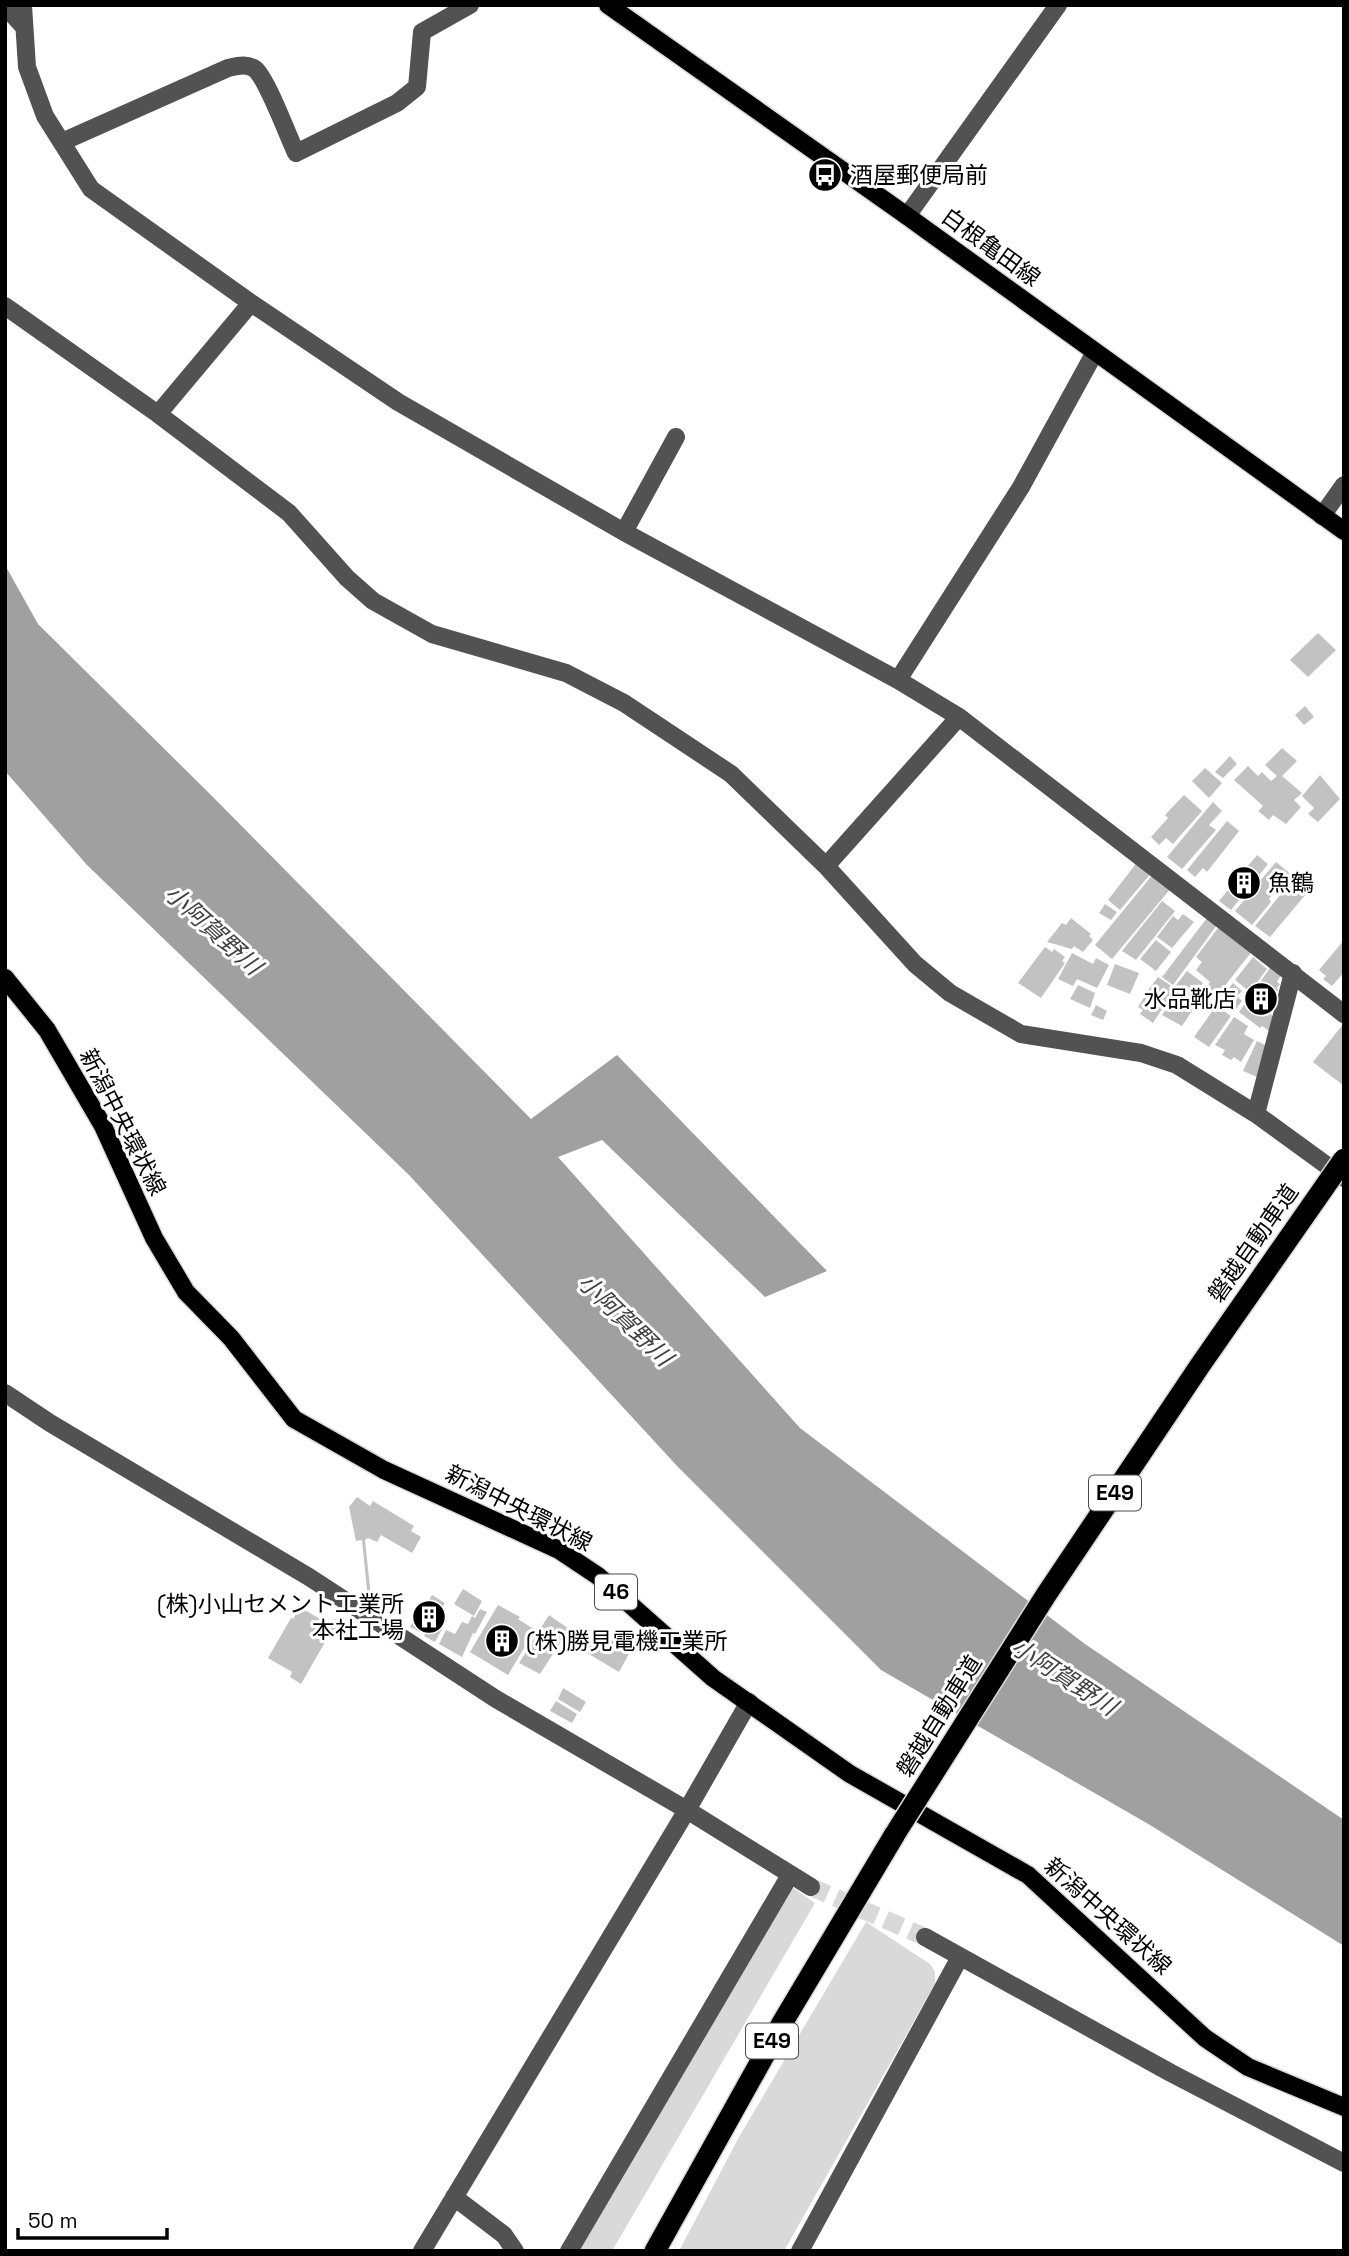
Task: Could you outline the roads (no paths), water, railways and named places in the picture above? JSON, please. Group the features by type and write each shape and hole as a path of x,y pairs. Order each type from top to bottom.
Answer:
{"highway":[{"name":"磐越自動車道","path":"655,2251 781,2025 895,1834 1046,1595 1344,1159"}],"main road":[{"name":"白根亀田線","path":"607,5 907,216 1344,531"},
{"name":"新潟中央環状線","path":"5,978 47,1030 103,1126 154,1238 186,1292 231,1338 294,1419 384,1469 559,1550 598,1576 713,1678 850,1774 1028,1875 1105,1949 1205,2038 1248,2067 1344,2107"}],"street":[{"path":"23,5 27,66 45,116 91,189 251,303 398,402 624,532 898,680 959,717 1344,1014"},
{"path":"62,142 228,68 243,65 255,69 265,85 296,153 397,103 416,87 422,32 470,5"},
{"path":"907,216 1058,5"},
{"path":"5,6 24,27"},
{"path":"158,414 251,303"},
{"path":"5,306 158,414 289,513 347,579 373,601 432,634 566,673 624,703 731,774 826,866 915,964 950,993 1021,1034 1120,1049 1177,1065 1256,1114 1344,1178"},
{"path":"898,680 1021,487 1095,352"},
{"path":"624,532 676,437"},
{"path":"1322,516 1344,485"},
{"path":"826,866 959,717"},
{"path":"1256,1114 1293,973"},
{"path":"5,1393 50,1423 309,1577 496,1699 687,1810 811,1887"},
{"path":"422,2251 749,1702"},
{"path":"569,2251 790,1875"},
{"path":"925,1937 1171,2073 1344,2163"},
{"path":"800,2251 960,1957"},
{"path":"454,2197 504,2235 515,2251"}],"water":[{"name":"小阿賀野川","path":"5,565 38,624 531,1119 617,1055 827,1271 765,1297 602,1140 558,1157 800,1428 1085,1644 1344,1820 1344,1946 1150,1825 881,1670 678,1467 409,1175 87,865 5,771"}],"tunnel":[{"path":"811,1887 925,1937"}],"place":[{"name":"酒屋郵便局前","path":"825,175"},
{"name":"魚鶴","path":"1244,883"},
{"name":"水品靴店","path":"1261,999"},
{"name":"(株)小山セメント工業所 本社工場","path":"429,1617"},
{"name":"(株)勝見電機工業所","path":"502,1641"}]}
